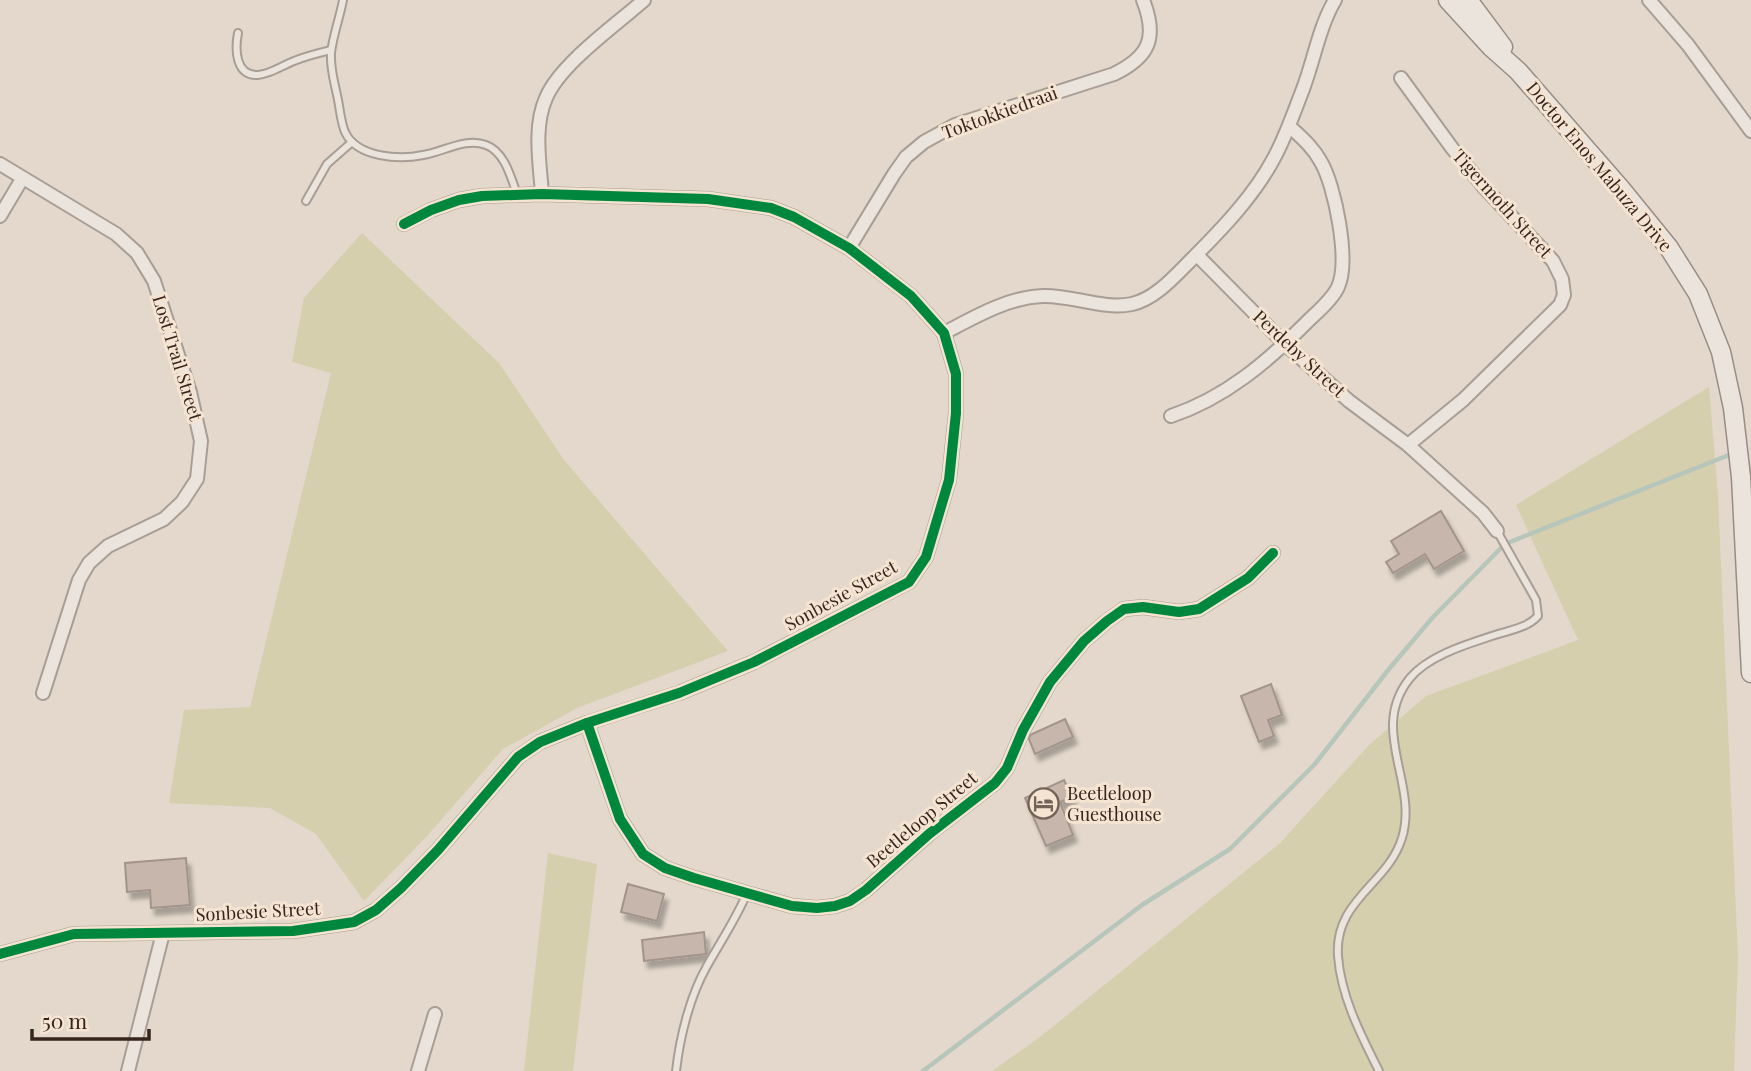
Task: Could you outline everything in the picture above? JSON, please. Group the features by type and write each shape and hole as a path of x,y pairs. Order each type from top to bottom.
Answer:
{"main road":[{"name":"Doctor Enos Mabuza Drive","path":"1448,0 1491,47 1518,71"},
{"name":"Doctor Enos Mabuza Drive","path":"1468,0 1518,71 1669,247 1698,294 1721,352 1733,408 1741,477 1751,673"}],"street":[{"path":"542,194 539,127 545,99 560,75 644,0"},
{"name":"Toktokkiedraai","path":"849,248 906,157 924,142 955,125 1114,74 1133,64 1144,53 1148,39 1149,16 1143,0"},
{"path":"944,333 979,315 1017,301 1041,296 1112,306 1134,304 1158,291 1197,254 1249,196 1274,159 1289,126 1328,13 1335,0"},
{"path":"1649,0 1688,45 1751,131"},
{"name":"Tigermoth Street","path":"1401,78 1483,186 1553,261 1562,279 1564,295 1560,305 1464,400 1408,445"},
{"path":"1171,416 1204,403 1258,368 1324,306 1338,287 1342,269 1342,246 1331,184 1322,162 1307,142 1289,126"},
{"name":"Lost Trail Street","path":"0,164 116,234 137,253 154,281 190,392 201,441 197,479 182,502 164,519 108,546 89,563 79,580 43,693"},
{"path":"0,216 22,179"},
{"name":"Sonbesie Street","path":"0,954 74,934 293,931 354,922 376,910 401,888 438,850 518,757 540,742 587,723 679,693 754,662 909,582 926,558 949,480 956,413 956,374 944,333 911,296 849,248 794,217 771,208 708,199 482,195 431,210 404,224"},
{"name":"Perdeby Street","path":"1197,254 1284,344 1349,401 1408,445 1483,513 1497,531"},
{"name":"Beetleloop Street","path":"587,723 620,819 643,854 665,868 792,906 817,908 850,901 929,834 995,783 1007,768 1023,730 1050,682 1084,641 1107,621 1124,609 1143,607 1179,612 1199,608 1248,578 1273,553"},
{"path":"128,1071 163,933"},
{"path":"418,1071 435,1014"}],"lane":[{"path":"343,0 331,50 331,71 345,132 352,142 367,152 403,156 422,156 456,145 486,145 497,152 517,194"},
{"path":"238,33 235,48 238,62 245,71 257,75 331,50"},
{"path":"306,201 327,164 352,142"},
{"path":"1379,1071 1343,987 1338,955 1339,933 1345,915 1388,862 1402,838 1405,815 1392,723 1394,707 1410,677 1432,660 1480,640 1530,624 1538,616 1536,600 1497,531"},
{"path":"676,1071 685,1024 705,968 735,921 747,893"}],"shaded area":[{"path":"362,233 499,363 564,460 728,651 577,708 503,749 427,836 364,901 316,834 270,808 169,803 184,710 250,707 331,373 292,362 304,298"},
{"path":"1709,387 1718,496 1738,958 1734,1071 992,1071 1040,1037 1280,843 1369,745 1426,696 1578,640 1516,505"},
{"path":"548,853 597,864 573,1071 524,1071"}],"building":[{"path":"1441,511 1464,551 1434,569 1425,554 1393,573 1386,562 1399,554 1391,541"},
{"path":"1271,684 1282,715 1268,720 1274,736 1259,742 1241,696"},
{"path":"1065,719 1073,737 1035,754 1030,735"},
{"path":"1064,780 1072,797 1060,802 1073,835 1046,846 1025,798"},
{"path":"186,858 190,905 151,908 150,890 127,892 125,863"},
{"path":"628,884 664,894 657,921 621,912"},
{"path":"704,932 706,954 644,961 642,940"}],"waterway":[{"path":"923,1071 1142,905 1230,849 1315,764 1433,617 1505,544 1734,453"}],"cycle path":[{"path":"0,954 74,934 293,931 354,922 376,910 401,888 438,850 518,757 540,742 587,723 679,693 754,662 909,582 926,557 949,480 956,413 956,374 944,333 911,296 849,248 794,217 771,208 708,199 542,194 482,196 459,200 431,210 404,224"},
{"path":"587,723 620,819 643,854 665,868 792,906 835,906 850,901 866,890 929,834 995,783 1007,768 1023,730 1050,682 1084,641 1107,621 1124,609 1143,607 1179,612 1199,609 1248,578 1273,553"}],"place":[{"name":"Beetleloop Guesthouse","path":"1044,804"}]}
